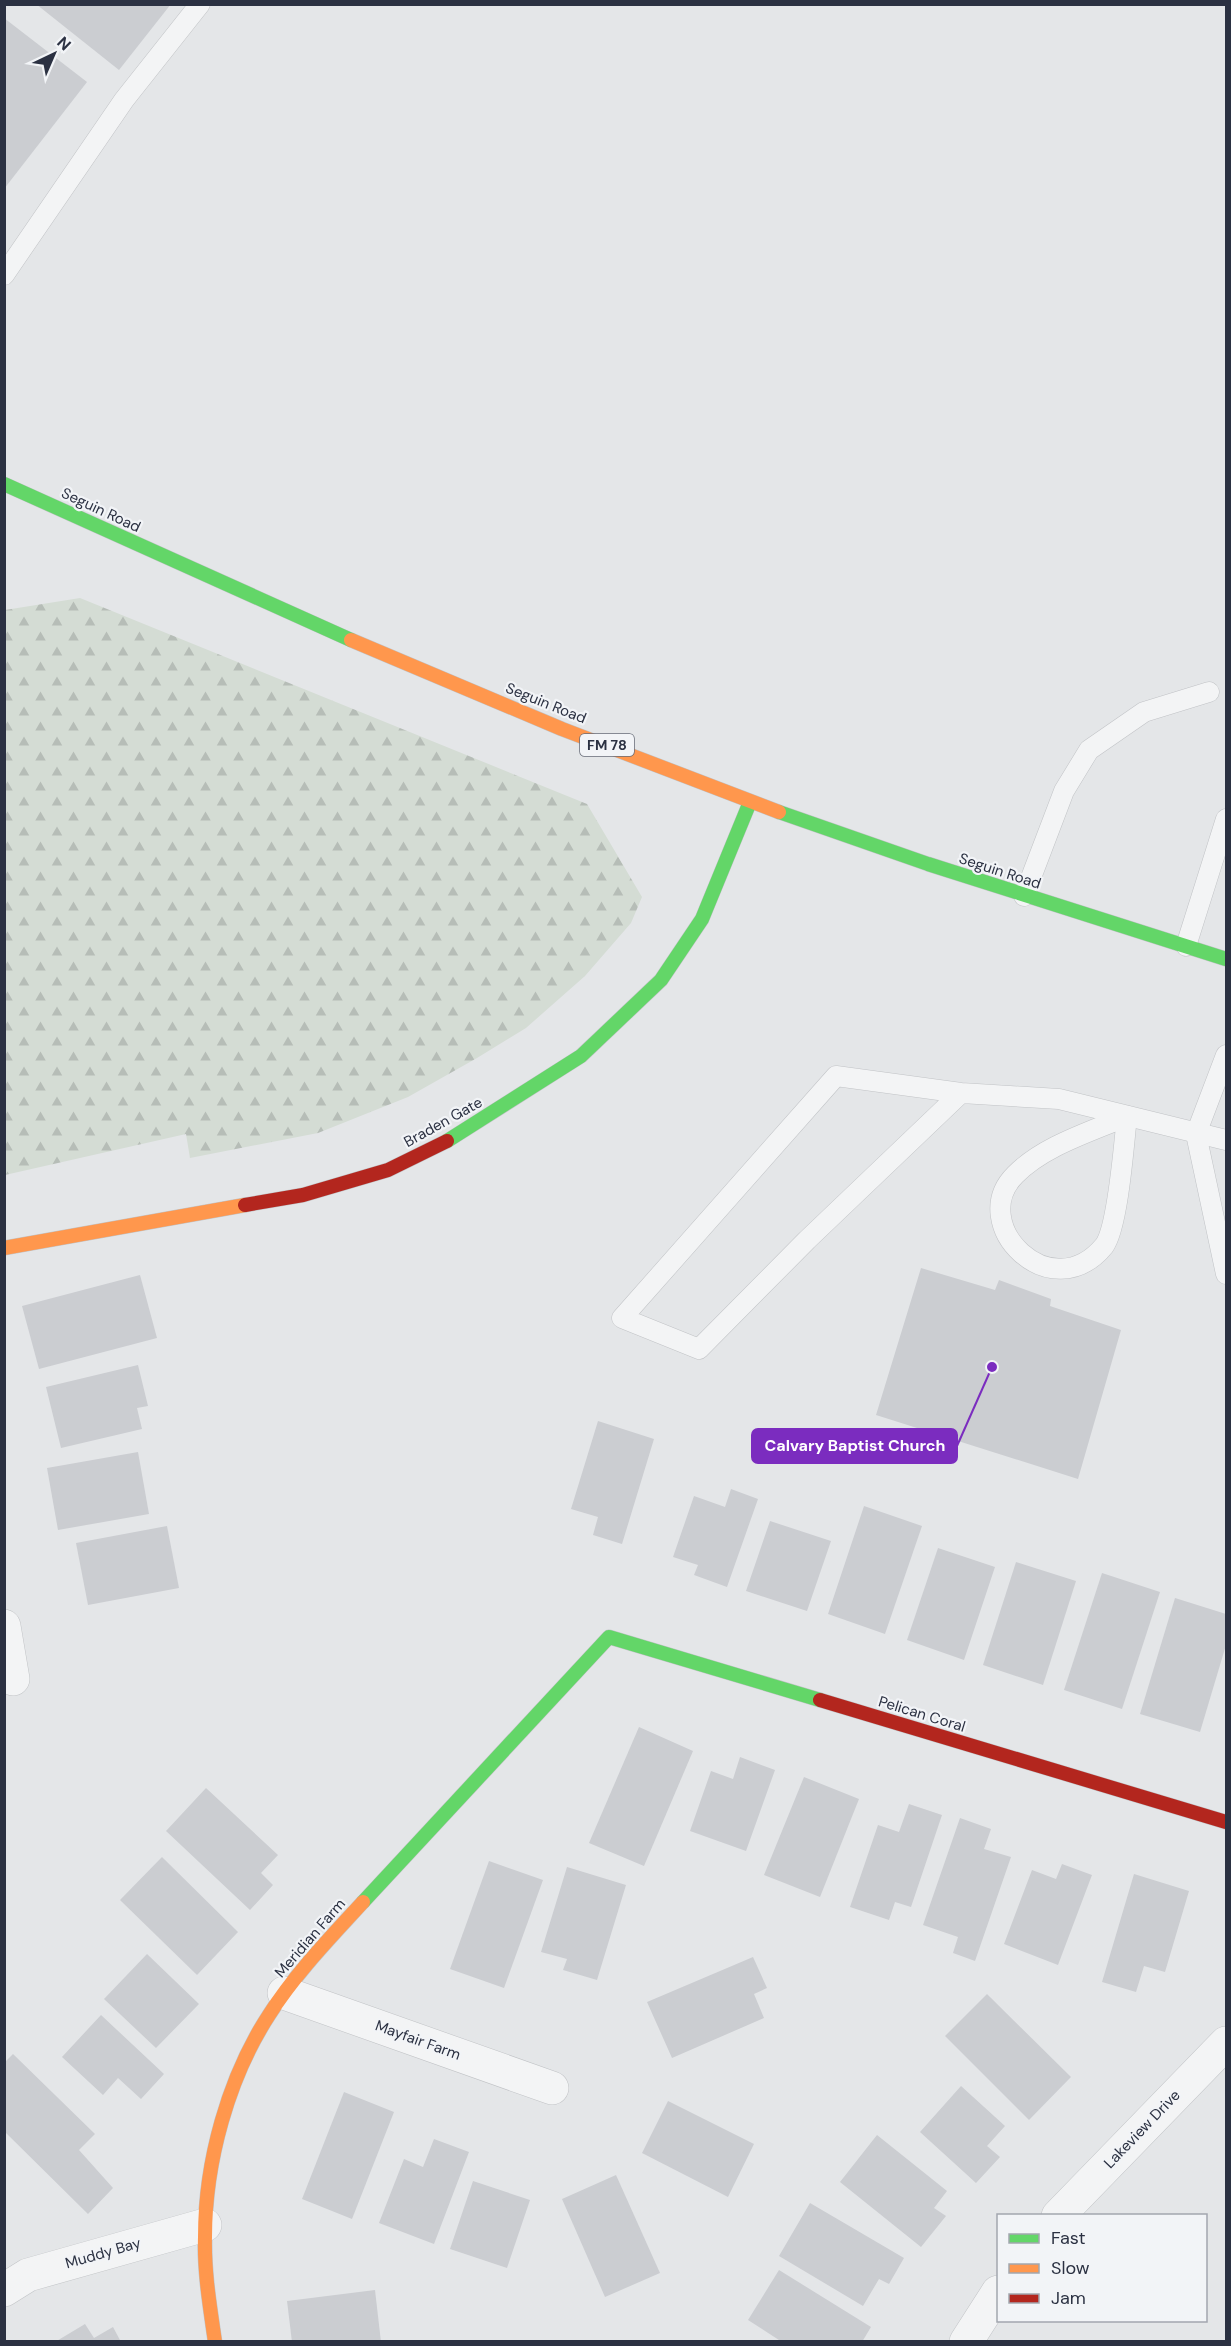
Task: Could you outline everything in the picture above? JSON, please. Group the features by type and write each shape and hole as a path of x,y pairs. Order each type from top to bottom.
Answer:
{"street":[{"name":"Seguin Road","path":"4,484 150,552 453,684 750,802 1024,896 1227,959"},
{"name":"Braden Gate","path":"4,1248 303,1195 388,1170 462,1133 581,1056 661,980 702,919 750,802"},
{"path":"4,1626 13,1679"},
{"name":"Pelican Coral","path":"609,1637 1227,1822"},
{"name":"Meridian Farm","path":"215,2342 206,2276 205,2225 218,2142 235,2090 258,2034 284,1993 367,1899 609,1637"},
{"name":"Mayfair Farm","path":"284,1993 552,2088"},
{"name":"Lakeview Drive","path":"1060,2214 1227,2043"},
{"name":"Muddy Bay","path":"4,2290 28,2275 205,2225"},
{"path":"966,2342 997,2295"}],"lane":[{"path":"4,274 124,100 200,4"},
{"path":"1024,896 1064,792 1089,750 1144,712 1209,692"},
{"path":"1186,946 1227,819"},
{"path":"1227,1055 1196,1134 1220,1220 1227,1274"},
{"path":"961,1093 807,1240 699,1349 622,1318 836,1076 961,1093 1059,1099 1227,1140"},
{"path":"1127,1116 1113,1224 1106,1244 1092,1257 1076,1266 1057,1268 1039,1264 1021,1256 1004,1227 1002,1211 1002,1195 1013,1176 1029,1163 1071,1139 1127,1116"}],"green space":[{"path":"80,598 587,804 642,897 631,923 585,976 526,1028 408,1097 318,1133 190,1158 186,1134 5,1175 5,610"}],"building":[{"path":"36,4 171,4 119,70"},
{"path":"4,18 87,82 4,189"},
{"path":"921,1268 995,1290 999,1280 1051,1299 1050,1306 1121,1330 1078,1479 876,1415"},
{"path":"140,1275 157,1338 39,1369 22,1306"},
{"path":"138,1365 148,1406 137,1408 142,1429 61,1448 46,1387"},
{"path":"598,1421 654,1439 622,1544 593,1535 598,1517 571,1509"},
{"path":"138,1452 149,1514 58,1530 47,1468"},
{"path":"731,1489 758,1499 727,1587 694,1575 698,1565 673,1557 694,1496 725,1507"},
{"path":"864,1506 922,1526 885,1634 828,1614"},
{"path":"770,1521 831,1541 807,1611 746,1591"},
{"path":"167,1526 179,1588 88,1605 76,1543"},
{"path":"938,1548 995,1567 964,1660 907,1640"},
{"path":"1016,1562 1076,1581 1043,1685 983,1665"},
{"path":"1102,1573 1160,1592 1122,1709 1064,1690"},
{"path":"1175,1598 1226,1614 1226,1645 1200,1732 1140,1714"},
{"path":"639,1727 693,1751 644,1866 589,1843"},
{"path":"740,1757 775,1770 746,1851 690,1831 711,1771 733,1779"},
{"path":"804,1777 859,1799 820,1897 764,1875"},
{"path":"206,1788 278,1855 261,1873 273,1885 250,1910 166,1831"},
{"path":"909,1804 942,1815 911,1907 895,1902 889,1920 850,1907 878,1825 899,1832"},
{"path":"960,1818 991,1829 984,1849 1011,1857 975,1961 953,1953 958,1937 923,1925"},
{"path":"162,1857 238,1932 197,1975 120,1900"},
{"path":"489,1861 543,1880 504,1988 450,1969"},
{"path":"1062,1864 1092,1875 1058,1965 1004,1944 1032,1870 1056,1879"},
{"path":"567,1867 626,1885 597,1980 563,1970 567,1959 541,1952"},
{"path":"1134,1874 1189,1891 1165,1972 1144,1966 1136,1992 1102,1982"},
{"path":"147,1954 199,2004 156,2048 104,1999"},
{"path":"753,1957 767,1988 754,1994 764,2018 672,2058 647,2002"},
{"path":"987,1994 1071,2077 1029,2120 945,2036"},
{"path":"101,2015 164,2074 141,2099 118,2078 103,2095 62,2057"},
{"path":"13,2054 95,2134 79,2150 113,2188 88,2214 4,2131 4,2063"},
{"path":"961,2086 1005,2126 987,2146 1000,2157 976,2183 920,2132"},
{"path":"344,2092 394,2112 352,2219 302,2199"},
{"path":"668,2101 754,2144 728,2197 642,2153"},
{"path":"877,2135 947,2191 934,2208 946,2216 921,2247 840,2182"},
{"path":"434,2139 469,2152 434,2244 379,2223 404,2159 423,2167"},
{"path":"616,2175 660,2273 605,2297 562,2199"},
{"path":"473,2181 530,2200 507,2268 450,2249"},
{"path":"810,2203 904,2258 889,2284 879,2279 863,2306 779,2256"},
{"path":"779,2270 871,2327 862,2342 782,2342 748,2320"},
{"path":"375,2290 381,2342 292,2342 287,2301"},
{"path":"85,2324 94,2338 113,2327 121,2342 55,2342"}],"traffic: fast":[{"path":"4,484 351,640"},
{"path":"447,1141 581,1056 661,980 702,919 750,802"},
{"path":"779,812 928,864 1226,959"},
{"path":"363,1902 609,1637 820,1700"}],"traffic: slow":[{"path":"351,640 562,729 779,812"},
{"path":"4,1248 245,1205"},
{"path":"215,2342 205,2263 206,2209 214,2150 231,2093 254,2040 279,2000 313,1957 363,1902"}],"traffic: jam":[{"path":"245,1205 303,1195 388,1170 447,1141"},
{"path":"820,1700 1226,1822"}],"place":[{"name":"Calvary Baptist Church","path":"992,1367"}]}
